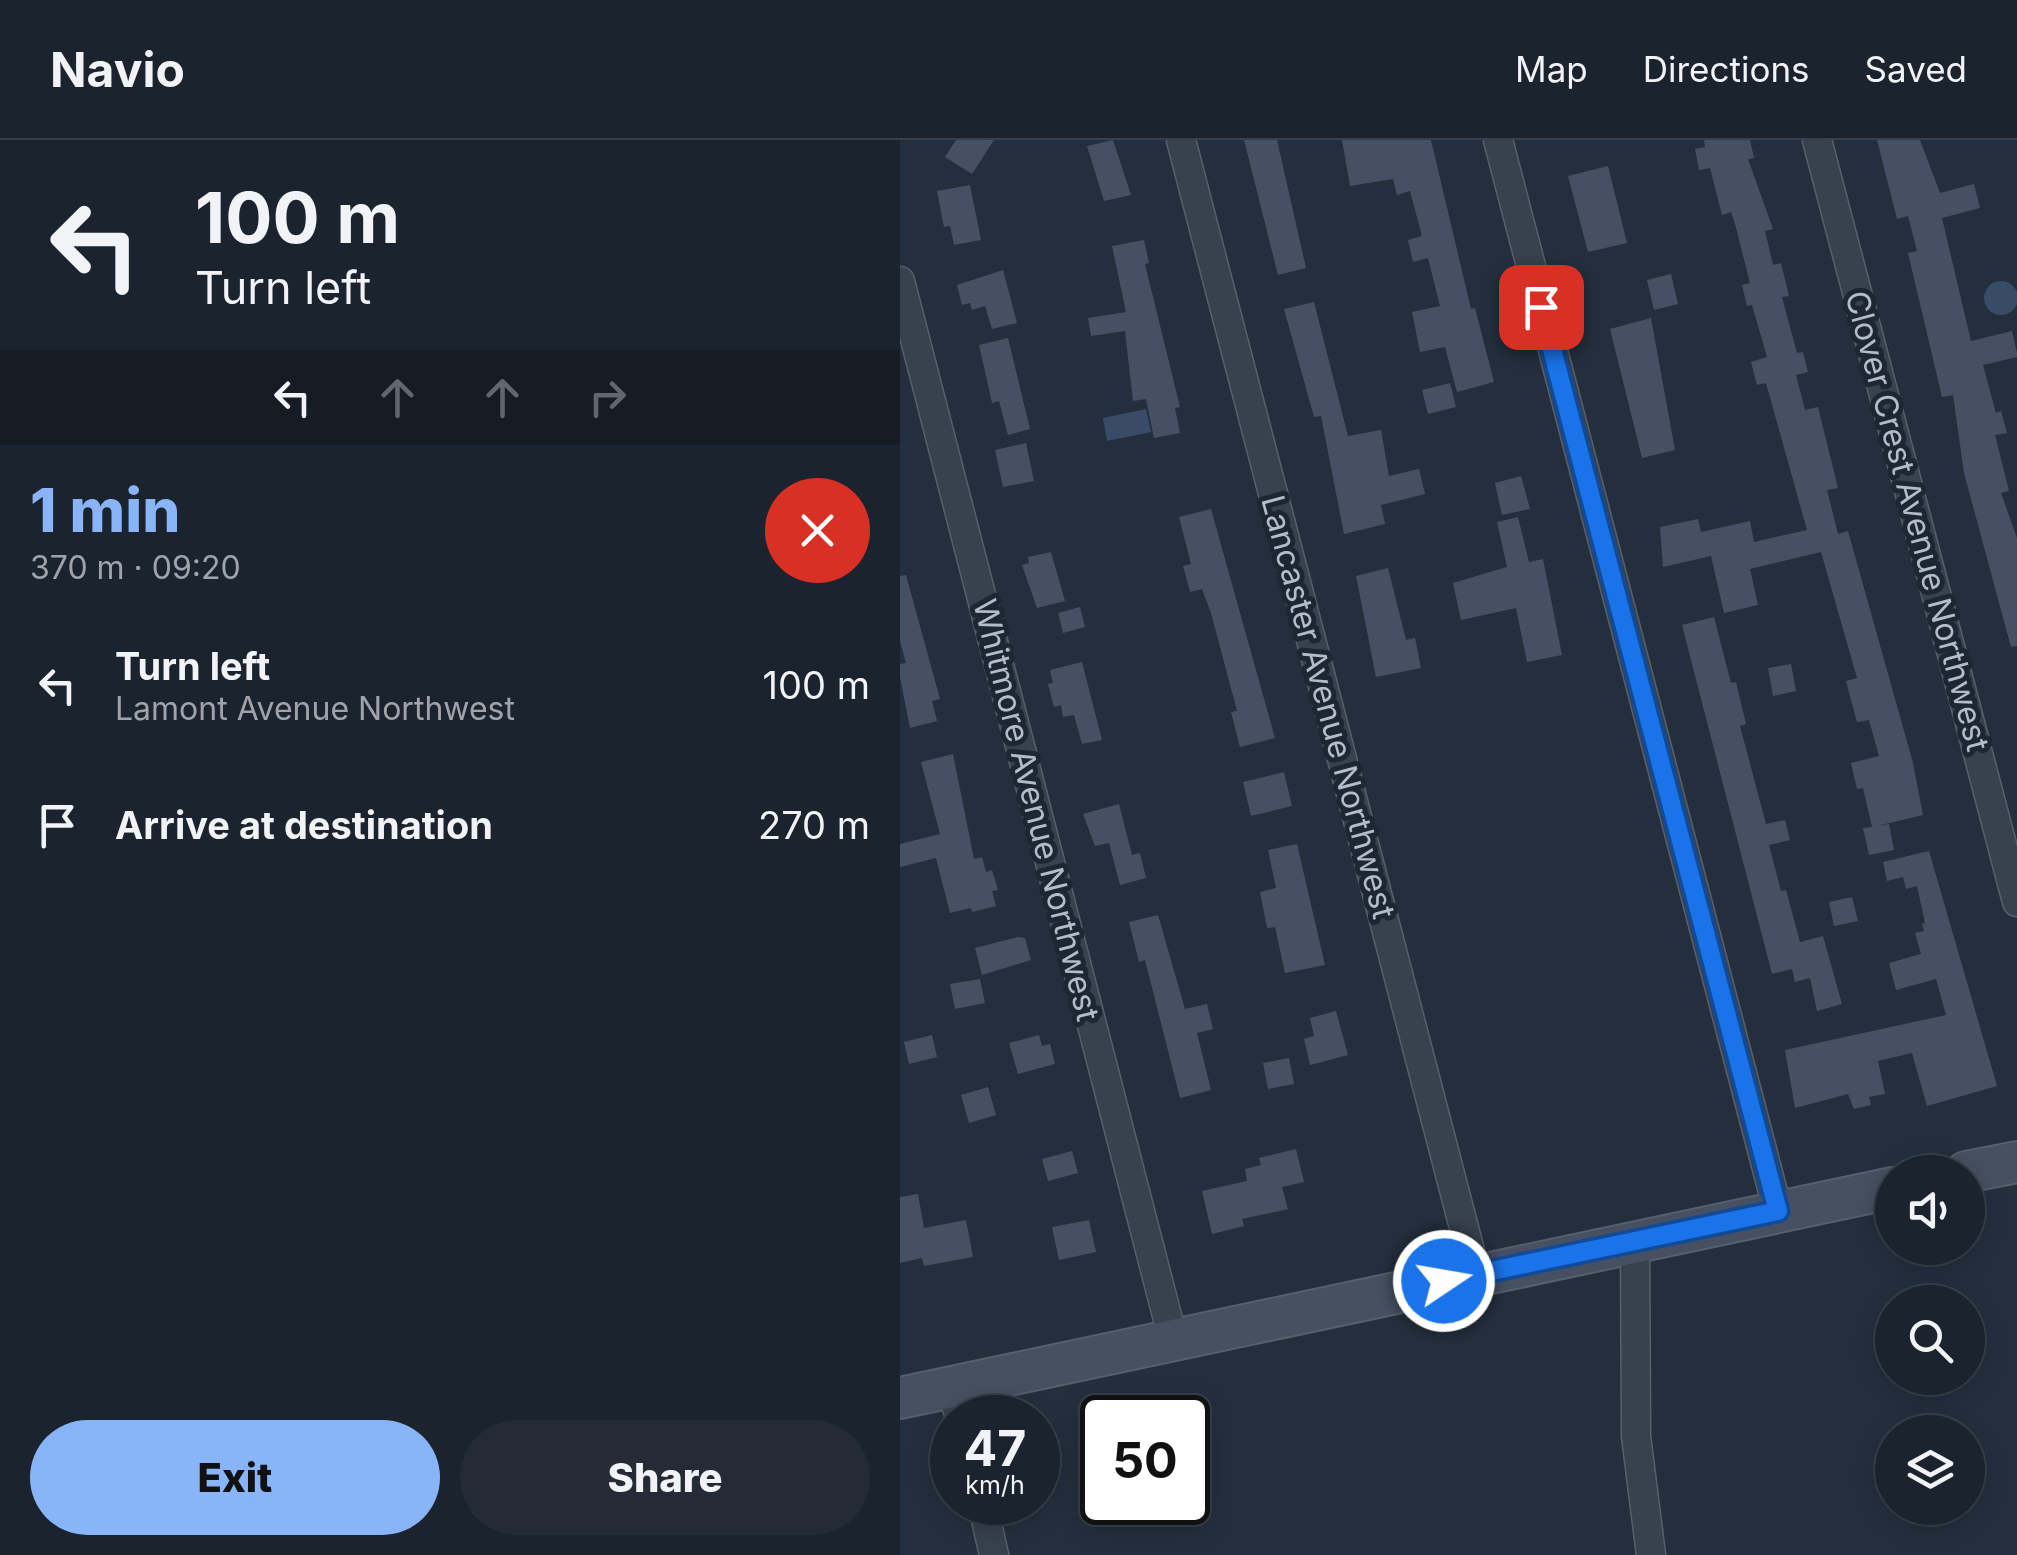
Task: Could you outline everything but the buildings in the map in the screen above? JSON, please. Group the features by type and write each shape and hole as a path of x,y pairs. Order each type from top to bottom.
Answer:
{"main road":[{"path":"1985,1168 2017,1162"},
{"path":"979,1395 1173,1339 1875,1191"},
{"path":"900,1398 930,1400"}],"street":[{"name":"Lancaster Avenue Northwest","path":"1180,140 1476,1274"},
{"path":"1498,140 1778,1211"},
{"name":"Clover Crest Avenue Northwest","path":"1816,140 2017,902"},
{"name":"Whitmore Avenue Northwest","path":"900,282 1173,1339"},
{"path":"1635,1241 1636,1436 1651,1555"},
{"path":"987,1525 994,1555"}],"water":[{"path":"2001,281 2013,286 2018,298 2013,310 2001,315 1989,310 1984,298 1989,286"},
{"path":"1146,409 1151,432 1107,441 1103,418"}],"route":[{"path":"1444,1281 1778,1211 1541,307"}]}
